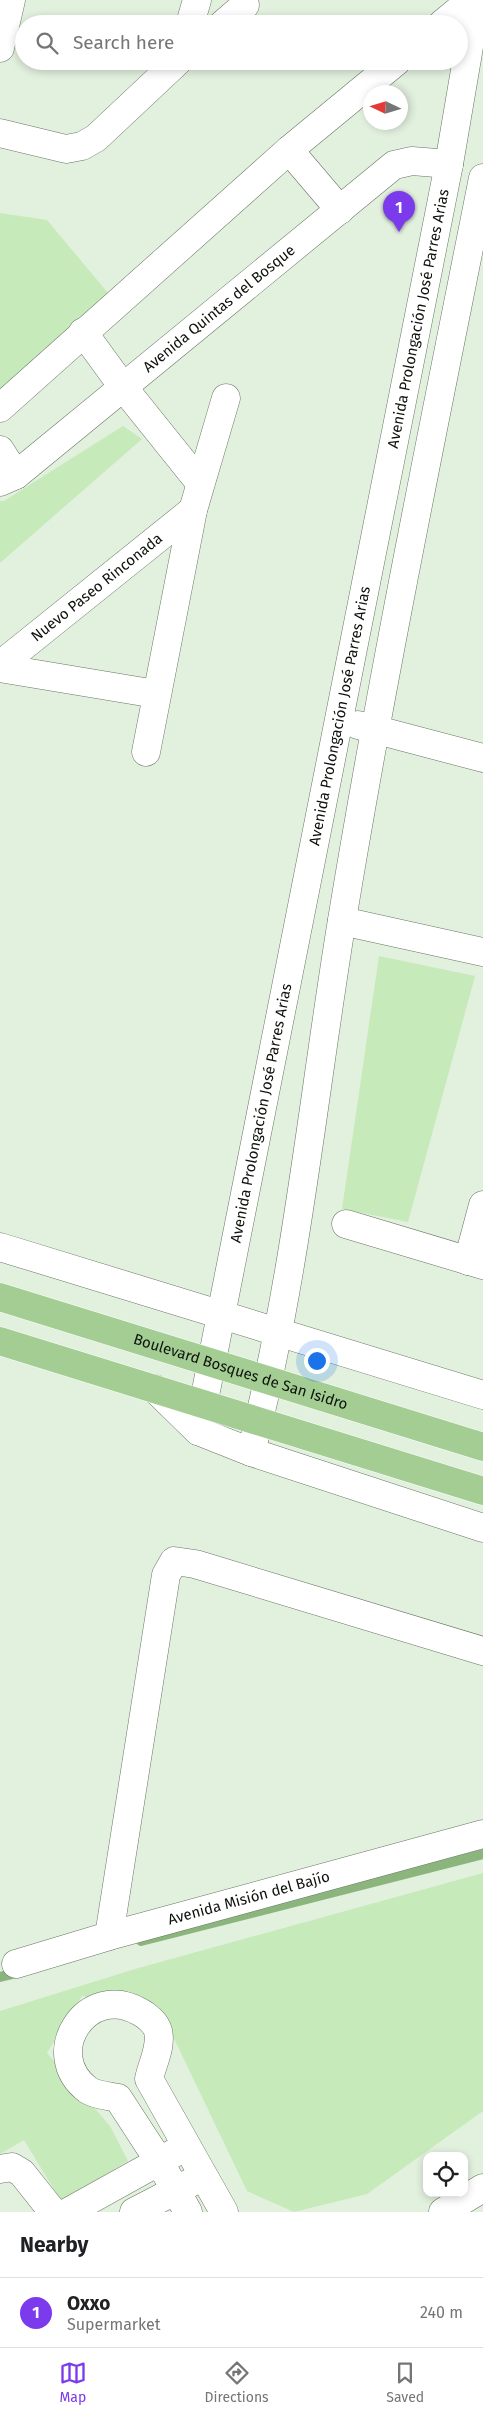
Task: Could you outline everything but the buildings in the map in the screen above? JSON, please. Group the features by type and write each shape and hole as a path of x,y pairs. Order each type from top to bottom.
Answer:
{"main road":[{"name":"Boulevard Bosques de San Isidro","path":"0,1297 483,1447"},
{"path":"0,1341 483,1491"}],"street":[{"path":"0,48 11,0"},
{"path":"192,15 196,0"},
{"path":"453,15 471,0"},
{"name":"Avenida Prolongación José Parres Arias","path":"468,51 477,0"},
{"path":"233,15 245,5"},
{"path":"0,133 66,149 82,146 96,138 168,70"},
{"path":"0,408 289,150 386,70"},
{"name":"Avenida Prolongación José Parres Arias","path":"198,1430 340,720 465,70"},
{"path":"289,150 340,210"},
{"name":"Avenida Quintas del Bosque","path":"8,478 123,387 394,165 412,161 448,164"},
{"path":"251,1452 279,1332 342,921 374,730 483,178"},
{"path":"83,332 123,387 200,483"},
{"name":"Nuevo Paseo Rinconada","path":"146,752 193,510 226,398"},
{"path":"0,450 8,478"},
{"name":"Nuevo Paseo Rinconada","path":"0,667 193,510"},
{"name":"Nuevo Paseo Rinconada","path":"0,667 156,694"},
{"path":"340,720 483,758"},
{"path":"342,921 483,952"},
{"path":"346,1224 475,1263 483,1205"},
{"path":"0,1247 483,1395"},
{"path":"155,1389 198,1430 251,1452 483,1528"},
{"path":"109,1936 166,1574 174,1561 195,1564 483,1650"},
{"name":"Avenida Misión del Bajío","path":"16,1964 109,1936 483,1834"},
{"path":"181,2201 159,2161 118,2098 90,2091 73,2073 67,2047 76,2024 95,2008 118,2004 135,2009 146,2015 158,2030 158,2049 149,2079 224,2212"},
{"path":"68,2212 186,2147"},
{"path":"0,2169 12,2167 22,2173 53,2212"},
{"path":"134,2212 181,2201 204,2178"},
{"path":"443,2212 483,2188"}],"green space":[{"path":"0,213 47,220 113,299 0,397"},
{"path":"123,426 142,439 0,563 0,501 4,501"},
{"path":"379,956 475,976 408,1222 342,1209"},
{"path":"483,1873 483,2111 426,2152 423,2152 423,2154 367,2194 294,2212 247,2191 159,2007 82,1996 47,2053 110,2126 128,2161 61,2201 24,2140 0,2154 0,2011 135,1969"}],"waterway":[{"path":"141,1941 483,1854"},
{"path":"0,1977 21,1972"}],"place":[{"name":"Oxxo","path":"399,232"}]}
